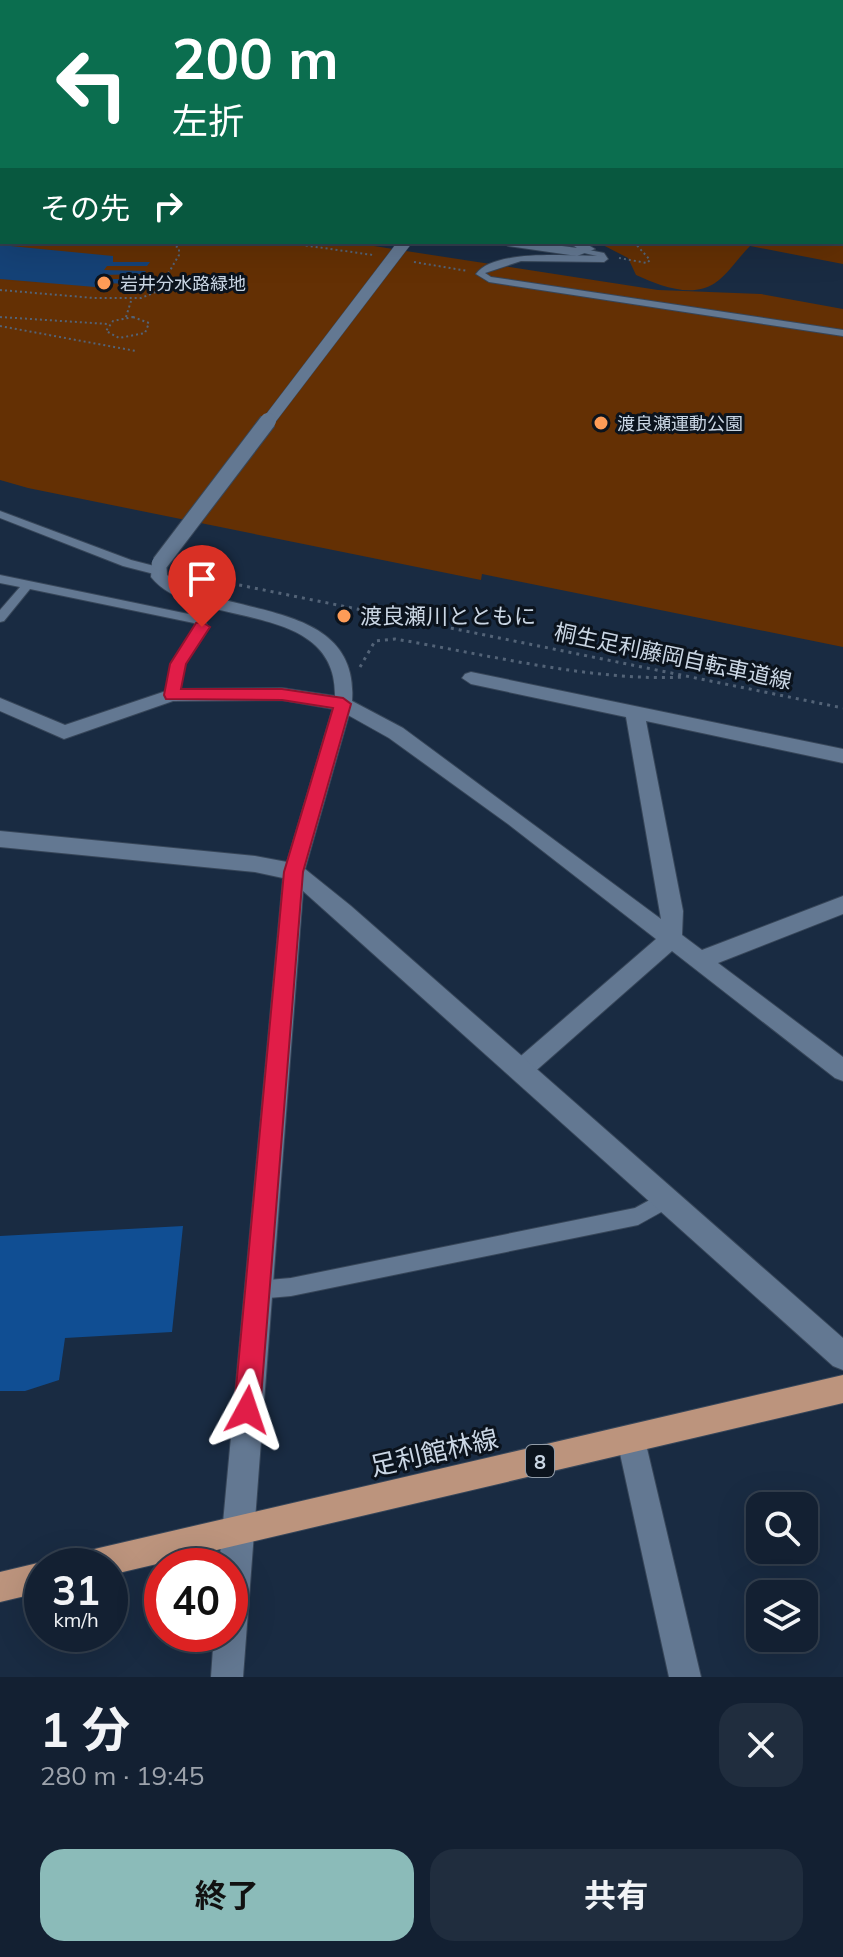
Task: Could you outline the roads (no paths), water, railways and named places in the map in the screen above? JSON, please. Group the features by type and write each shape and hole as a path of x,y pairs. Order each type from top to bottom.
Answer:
{"main road":[{"name":"足利館林線","path":"128,1556 843,1389"},
{"path":"0,1587 24,1581"}],"street":[{"path":"227,1677 294,872 343,704 345,676 311,634 273,615 169,586 161,581 159,567 403,244"},
{"path":"526,244 587,251 588,246 581,244"},
{"path":"471,678 843,756"},
{"path":"0,704 64,732 172,695 282,694 343,704 396,733 432,758 843,1071"},
{"path":"523,1068 671,939 672,911 635,714"},
{"path":"0,839 255,864 294,872 523,1068 843,1356"},
{"path":"699,961 843,905"},
{"path":"631,1440 685,1677"}],"lane":[{"path":"587,251 604,259 520,258 483,270 480,274 489,279 843,333"},
{"path":"0,514 127,563 159,567"},
{"path":"0,579 199,620 202,627 178,664 172,695"},
{"path":"0,618 28,584"},
{"path":"257,1290 291,1287 638,1216 668,1199"}],"water":[{"path":"0,245 113,256 113,262 150,262 147,266 107,266 104,270 146,271 143,274 103,275 99,279 140,279 137,284 99,283 95,287 0,279"}],"place":[{"name":"岩井分水路緑地","path":"104,283"},
{"name":"渡良瀬運動公園","path":"601,423"},
{"name":"渡良瀬川とともに","path":"344,616"}]}
